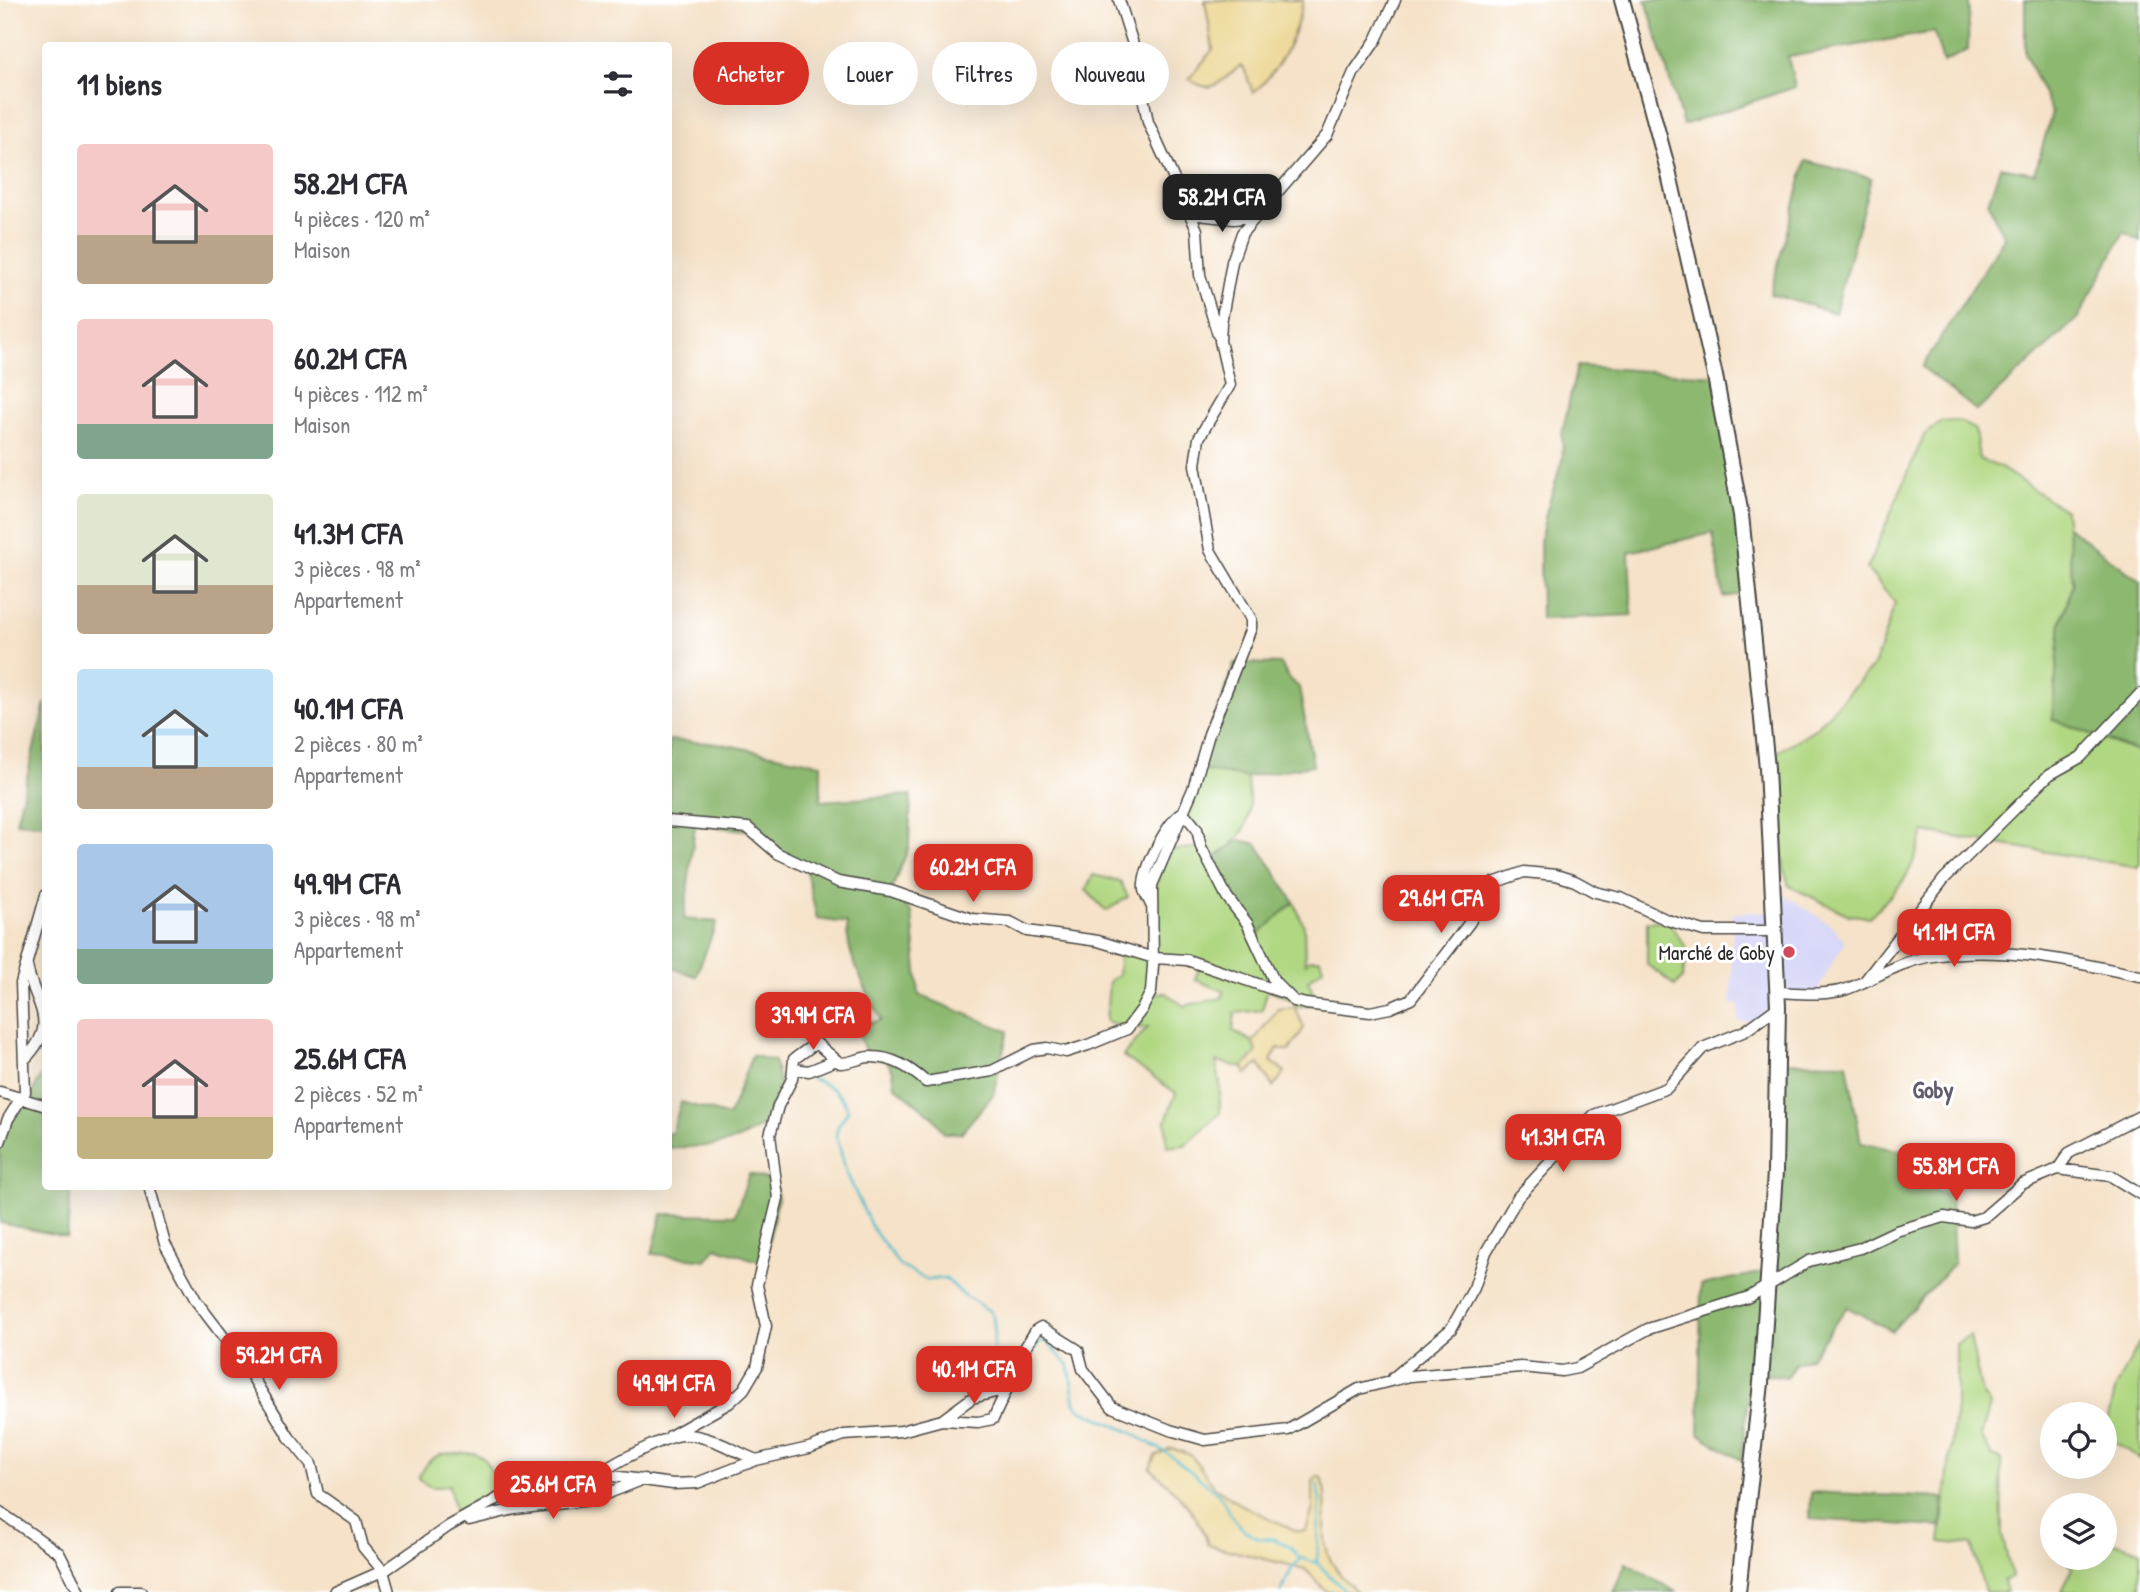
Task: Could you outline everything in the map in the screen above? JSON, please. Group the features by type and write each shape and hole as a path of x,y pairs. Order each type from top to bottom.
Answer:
{"main road":[{"path":"1622,0 1668,170 1715,376 1741,514 1767,768 1777,1000 1775,1172 1761,1382 1738,1592"}],"street":[{"path":"794,1069 810,1071 834,1061 852,1063 868,1057 903,1064 926,1082 992,1071 1034,1050 1047,1048 1066,1052 1127,1029 1151,992 1154,958 1152,885 1183,812 1234,663 1251,628 1251,619 1207,539 1195,465 1199,439 1230,385 1220,341 1205,302 1200,275 1200,239 1148,122 1132,41 1119,0"},
{"path":"1220,341 1232,262 1242,233 1254,216 1310,159 1328,135 1354,72 1376,40 1395,0"},
{"path":"1190,214 1234,219 1254,216"},
{"path":"1864,982 1944,879 2049,775 2081,757 2140,694"},
{"path":"1183,812 1196,829 1216,878 1247,923 1274,981 1284,993"},
{"path":"672,821 748,828 777,853 838,882 891,891 972,919 1010,922 1027,931 1098,941 1154,958 1186,960 1284,993 1306,1004 1352,1012 1390,1008 1411,999 1470,922 1488,885 1524,872 1556,875 1575,881 1595,892 1621,898 1667,920 1704,931 1775,931"},
{"path":"0,1142 8,1119 23,1099 24,1060 19,997 42,910"},
{"path":"1390,1380 1451,1329 1466,1307 1486,1252 1518,1197 1594,1115 1667,1088 1686,1063 1703,1048 1745,1031 1777,1000 1843,990 1864,982 1881,971 1914,961 1955,954 2036,956 2140,976"},
{"path":"27,964 31,986 42,1004"},
{"path":"24,1060 41,1037 42,1028"},
{"path":"597,1474 729,1404 744,1389 757,1367 766,1326 757,1285 778,1198 770,1135 794,1069 794,1059 798,1054 816,1043 834,1061"},
{"path":"0,1092 42,1105"},
{"path":"2058,1169 2069,1153 2140,1116"},
{"path":"335,1592 383,1571 449,1526 506,1494 534,1483 597,1474 673,1484 697,1483 756,1461 809,1448 844,1435 901,1431 942,1420 978,1422 993,1419 1012,1384 1020,1356 1036,1329 1041,1327 1063,1337 1078,1350 1083,1369 1112,1407 1170,1430 1205,1440 1288,1430 1359,1388 1390,1380 1521,1367 1562,1371 1577,1368 1602,1357 1625,1340 1749,1297 1809,1261 1868,1245 1896,1231 1944,1217 1978,1220 2022,1184 2058,1169 2111,1177 2140,1194"},
{"path":"150,1190 165,1244 197,1302 245,1365 289,1437 311,1464 318,1493 356,1521 363,1547 383,1571 389,1592"},
{"path":"942,1420 972,1398 1007,1389"},
{"path":"670,1436 700,1437 756,1461"},
{"path":"449,1526 501,1511 591,1500 644,1479"},
{"path":"0,1512 59,1553 79,1592"},
{"path":"120,1592 141,1592"}],"shaded area":[{"path":"1773,887 1831,925 1845,941 1816,993 1777,993 1778,1007 1758,1021 1738,1022 1739,1005 1731,1004 1733,913 1774,911"}],"green space":[{"path":"1646,0 1969,0 1968,50 1943,62 1934,32 1788,57 1795,87 1683,125"},
{"path":"2025,0 2140,0 2140,241 2124,232 2079,317 1977,411 1922,367 2004,238 1988,203 2000,167 2035,173 2052,112 2025,54"},
{"path":"1806,161 1871,178 1835,313 1770,294"},
{"path":"1577,366 1715,376 1749,593 1723,597 1713,533 1629,552 1632,615 1541,619 1540,542 1563,457 1562,434"},
{"path":"1959,421 1975,430 1979,459 2001,468 2065,510 2073,583 2061,622 2052,719 2140,753 2140,862 2138,867 1924,832 1910,870 1890,897 1869,917 1849,915 1789,886 1784,868 1774,754 1816,728 1875,664 1895,603 1867,569 1924,435 1940,422"},
{"path":"2067,526 2140,581 2140,753 2052,719 2061,622 2073,583"},
{"path":"1234,663 1281,664 1289,679 1299,687 1313,765 1246,777 1199,770"},
{"path":"42,715 42,824 16,822"},
{"path":"672,740 722,744 821,764 821,801 911,795 909,847 891,891 912,913 919,995 1008,1031 993,1095 961,1133 944,1133 933,1117 895,1086 893,1071 886,1060 868,1057 855,1027 881,1020 854,961 847,923 817,919 805,866 777,853 754,831 695,825 684,919 717,922 696,976 672,968"},
{"path":"1199,770 1246,777 1249,807 1245,827 1232,844 1209,862 1255,937 1294,902 1304,926 1305,963 1310,959 1320,959 1323,968 1308,980 1318,1004 1295,1007 1294,1001 1268,989 1262,1010 1235,1013 1233,1031 1253,1042 1257,1052 1243,1068 1216,1061 1220,1084 1220,1113 1185,1145 1167,1147 1166,1121 1176,1093 1123,1056 1148,1027 1127,1029 1106,1021 1109,981 1118,975 1120,948 1150,954 1152,900 1166,851 1201,847 1183,812","holes":["1155,960 1186,962 1199,967 1195,980 1224,991 1222,998 1184,1006 1166,993 1153,993"]},
{"path":"1240,840 1257,844 1294,902 1255,938 1209,862"},
{"path":"1093,875 1120,881 1128,897 1106,911 1086,890"},
{"path":"1667,920 1686,947 1683,978 1675,986 1647,964 1647,922"},
{"path":"752,1055 774,1061 780,1085 774,1116 737,1140 700,1147 672,1148 672,1133 681,1102 729,1116"},
{"path":"1777,1062 1847,1063 1861,1143 1924,1155 1932,1188 1951,1195 1954,1263 1892,1331 1847,1307 1810,1358 1796,1363 1786,1378 1751,1372 1741,1460 1699,1434 1701,1285 1769,1271"},
{"path":"42,1074 42,1190 71,1190 67,1237 0,1223 0,1142 18,1106 28,1100"},
{"path":"749,1174 774,1181 778,1198 764,1263 716,1247 706,1260 652,1254 662,1214 735,1215"},
{"path":"1970,1336 1982,1394 1990,1405 1981,1436 1992,1456 2001,1459 2002,1535 2012,1576 2003,1581 2006,1592 1985,1592 1972,1545 1940,1542 1956,1406 1956,1344"},
{"path":"2140,1341 2140,1459 2117,1444 2117,1402 2112,1402 2115,1390"},
{"path":"448,1453 475,1453 483,1458 506,1494 457,1522 449,1485 433,1487 419,1479 423,1469 434,1457"},
{"path":"1811,1492 1943,1498 1941,1527 1810,1519"},
{"path":"2117,1543 2140,1550 2140,1592 2062,1592 2071,1570 2117,1570"},
{"path":"1626,1563 1676,1592 1613,1592"}],"sand":[{"path":"1205,0 1303,0 1286,51 1271,74 1253,93 1244,68 1240,66 1221,82 1210,87 1189,79 1213,49"},
{"path":"1295,1007 1304,1028 1289,1051 1278,1048 1271,1061 1285,1072 1273,1087 1259,1064 1246,1074 1243,1068 1257,1052 1253,1042 1278,1009"},
{"path":"1171,1448 1191,1455 1214,1486 1239,1504 1297,1531 1306,1531 1313,1508 1313,1480 1318,1476 1323,1479 1327,1551 1332,1563 1357,1592 1327,1592 1305,1569 1208,1545 1192,1512 1150,1468 1155,1456"}],"waterway":[{"path":"811,1079 834,1090 846,1105 848,1111 838,1126 836,1135 847,1174 872,1228 900,1266 928,1280 946,1278 961,1293 991,1312 996,1358 1000,1365 1015,1367"},
{"path":"1021,1366 1025,1365 1039,1342 1046,1341 1069,1366 1075,1403 1081,1410 1130,1432 1170,1455 1219,1494 1234,1520 1245,1531 1258,1538 1273,1539 1290,1546 1298,1557 1317,1563 1346,1592"},
{"path":"1317,1482 1320,1503 1317,1562"},
{"path":"1281,1592 1292,1568 1301,1559"}],"place":[{"name":"Marché de Goby","path":"1789,952"}],"district":[{"name":"Goby","path":"1933,1089"}]}
